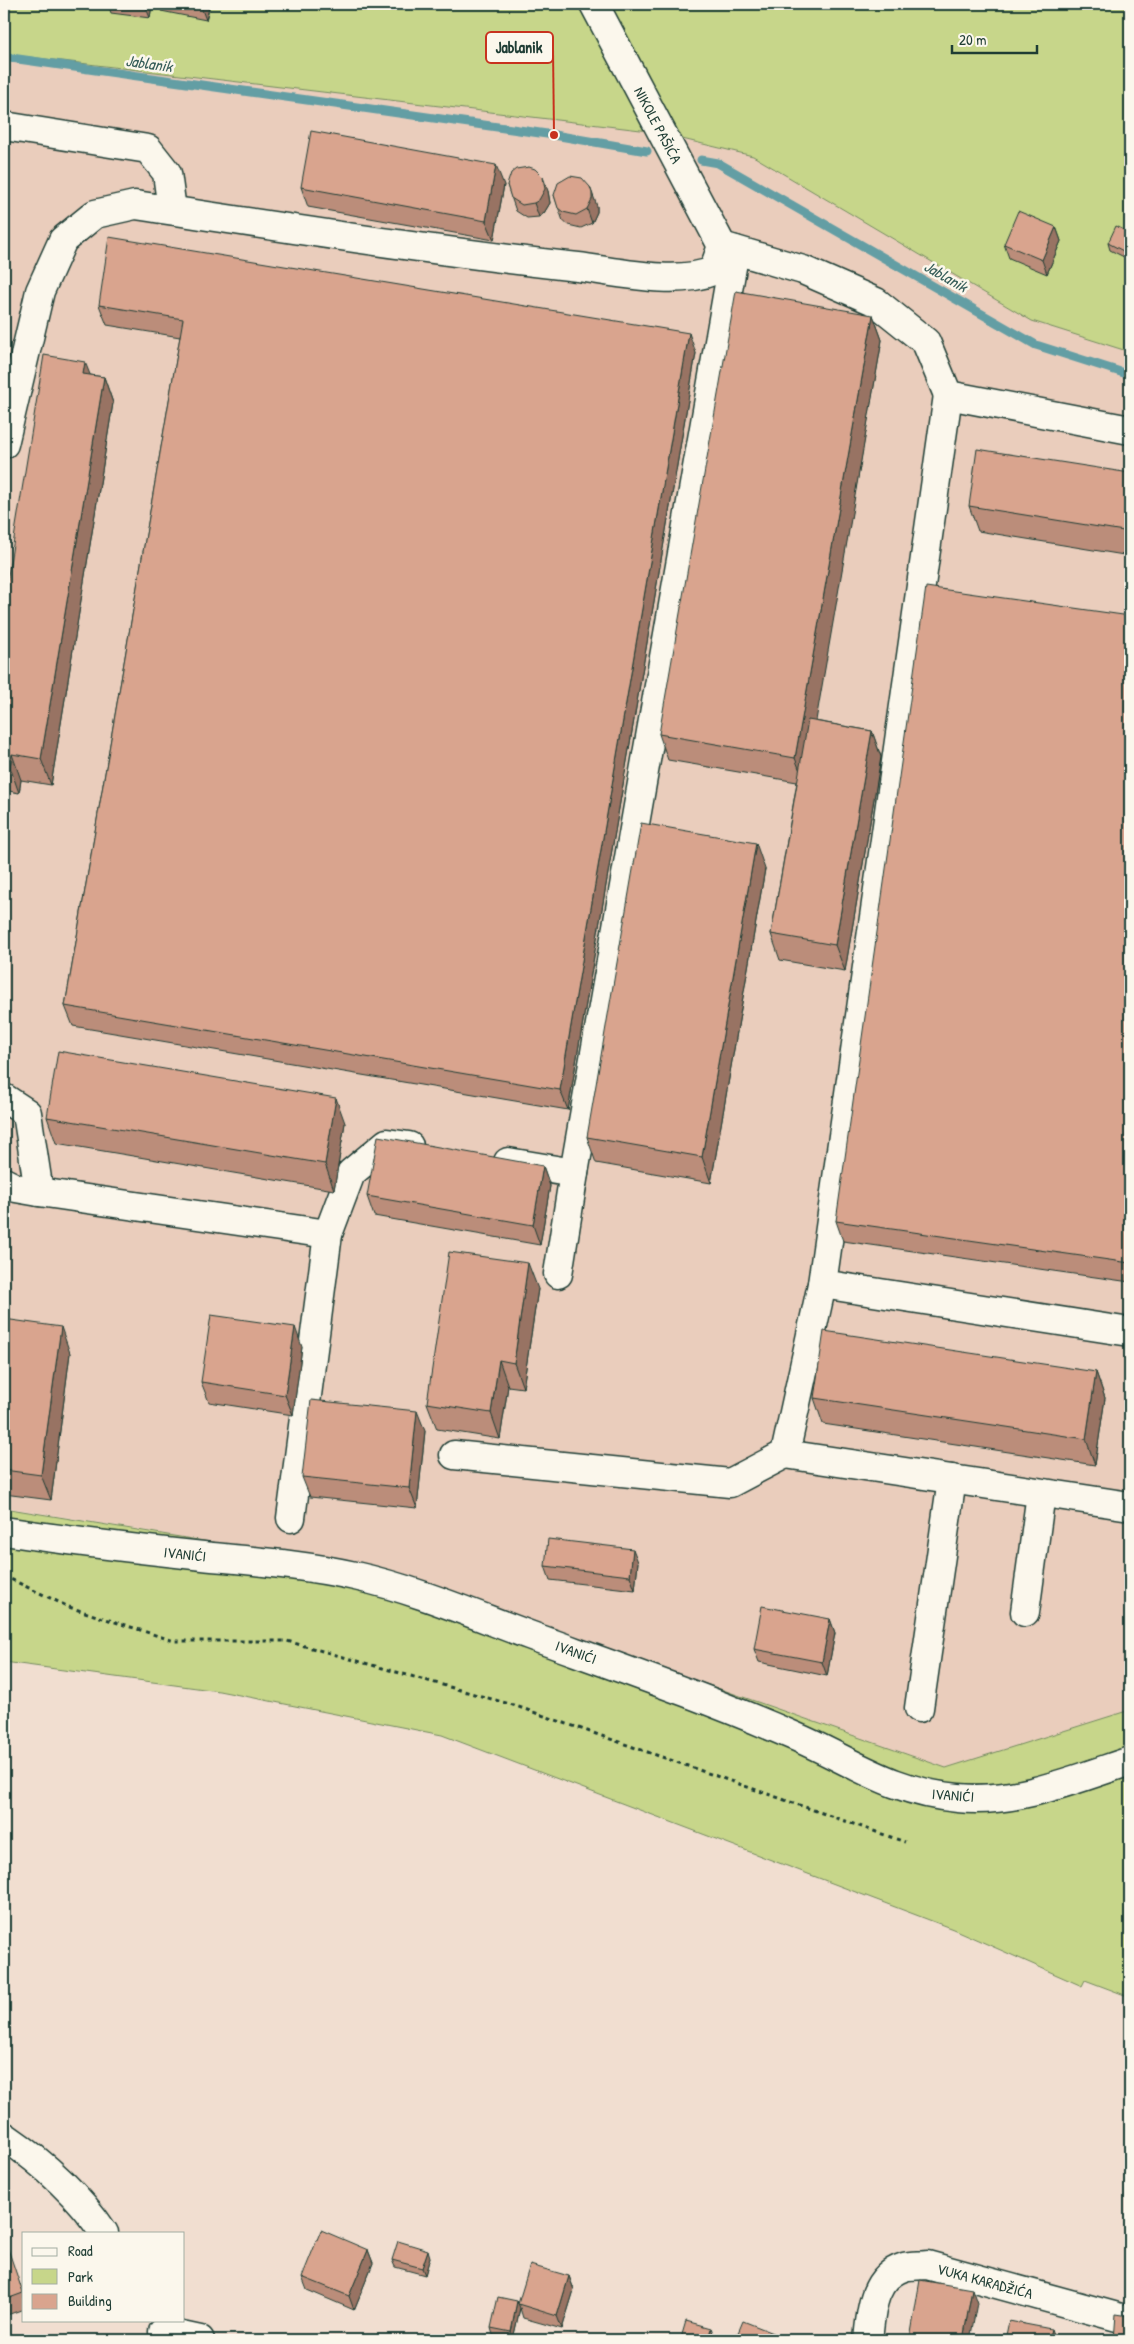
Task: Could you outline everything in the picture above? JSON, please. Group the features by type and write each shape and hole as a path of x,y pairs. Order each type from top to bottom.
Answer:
{"street":[{"name":"NIKOLE PAŠIĆA","path":"594,4 728,248"},
{"path":"4,126 148,149 167,174 172,210"},
{"path":"4,444 40,291 62,240 95,214 135,205 523,261 658,276 697,277 713,271 728,248"},
{"path":"728,248 803,270 876,302 926,342 948,395 822,1284 785,1454"},
{"path":"558,1274 728,248"},
{"path":"948,395 1130,430"},
{"path":"920,588 949,594"},
{"path":"4,1098 27,1113 39,1192"},
{"path":"292,1518 328,1234 351,1173 387,1143 436,1151"},
{"path":"486,1159 574,1173"},
{"path":"4,1182 16,1188 39,1192 328,1234"},
{"path":"822,1284 1130,1332"},
{"path":"454,1455 730,1483 785,1454 1130,1506"},
{"path":"919,1708 952,1479"},
{"path":"1025,1612 1041,1492"},
{"name":"IVANIĆI","path":"4,1531 87,1543 253,1561 355,1576 427,1598 600,1661 795,1736 882,1780 922,1793 961,1799 1004,1796 1054,1786 1130,1761"},
{"path":"4,2136 38,2161 64,2185 103,2232"},
{"name":"VUKA KARADŽIĆA","path":"868,2340 872,2305 883,2279 903,2267 927,2265 1121,2318"},
{"path":"162,2331 200,2340"}],"path":[{"path":"4,1576 69,1607 174,1641 286,1641 513,1704 905,1842"}],"shaded area":[{"path":"4,54 649,131 753,156 1032,321 1130,352 1130,1710 946,1768 380,1570 4,1507"}],"green space":[{"path":"4,4 1130,4 1130,352 1032,321 753,156 649,131 4,54"},
{"path":"4,1508 380,1570 946,1768 1130,1710 1130,1997 1085,1980 1082,1986 953,1929 442,1735 219,1691 4,1662"}],"building":[{"path":"188,4 202,4 201,7"},
{"path":"311,131 496,165 486,221 301,187"},
{"path":"529,167 535,169 543,177 545,189 539,200 522,205 511,198 507,185 511,173 516,169"},
{"path":"570,176 582,178 590,187 592,193 592,199 587,209 576,215 563,212 558,208 554,195 558,183"},
{"path":"1018,211 1056,227 1042,260 1004,244"},
{"path":"1116,226 1130,233 1129,254 1108,243"},
{"path":"109,237 689,333 560,1090 65,1006 183,319 99,305"},
{"path":"736,291 873,315 795,758 659,734"},
{"path":"44,355 85,362 83,374 104,377 41,759 12,754 10,767 4,766 4,600"},
{"path":"977,449 1130,473 1130,532 969,506"},
{"path":"926,587 1130,616 1130,1263 836,1221"},
{"path":"808,720 872,731 835,945 771,934"},
{"path":"641,823 756,843 702,1157 587,1137"},
{"path":"58,1051 336,1098 325,1164 47,1117"},
{"path":"378,1136 543,1166 533,1225 367,1196"},
{"path":"449,1252 528,1263 514,1363 499,1360 491,1413 427,1403"},
{"path":"211,1315 295,1327 285,1395 201,1382"},
{"path":"4,1319 61,1327 41,1475 4,1470"},
{"path":"824,1331 1096,1372 1086,1439 814,1398"},
{"path":"311,1400 417,1411 409,1488 302,1477"},
{"path":"548,1539 633,1549 630,1576 545,1566"},
{"path":"762,1606 830,1619 822,1662 754,1649"},
{"path":"321,2230 368,2250 349,2296 302,2277"},
{"path":"398,2241 428,2250 422,2268 392,2260"},
{"path":"8,2249 22,2293 4,2300 4,2250"},
{"path":"530,2265 569,2276 557,2316 518,2304"},
{"path":"920,2280 972,2289 963,2340 910,2339"},
{"path":"498,2297 517,2301 511,2332 491,2328"},
{"path":"1116,2314 1130,2316 1130,2340 1114,2340"},
{"path":"686,2321 711,2328 708,2340 681,2338"},
{"path":"743,2321 781,2336 780,2340 735,2340"},
{"path":"1009,2321 1051,2329 1048,2340 1005,2340"}],"waterway":[{"name":"Jablanik","path":"4,57 554,135 647,151"},
{"name":"Jablanik","path":"701,160 718,163 1036,345 1130,375"}],"place":[{"name":"Jablanik","path":"554,135"}]}
